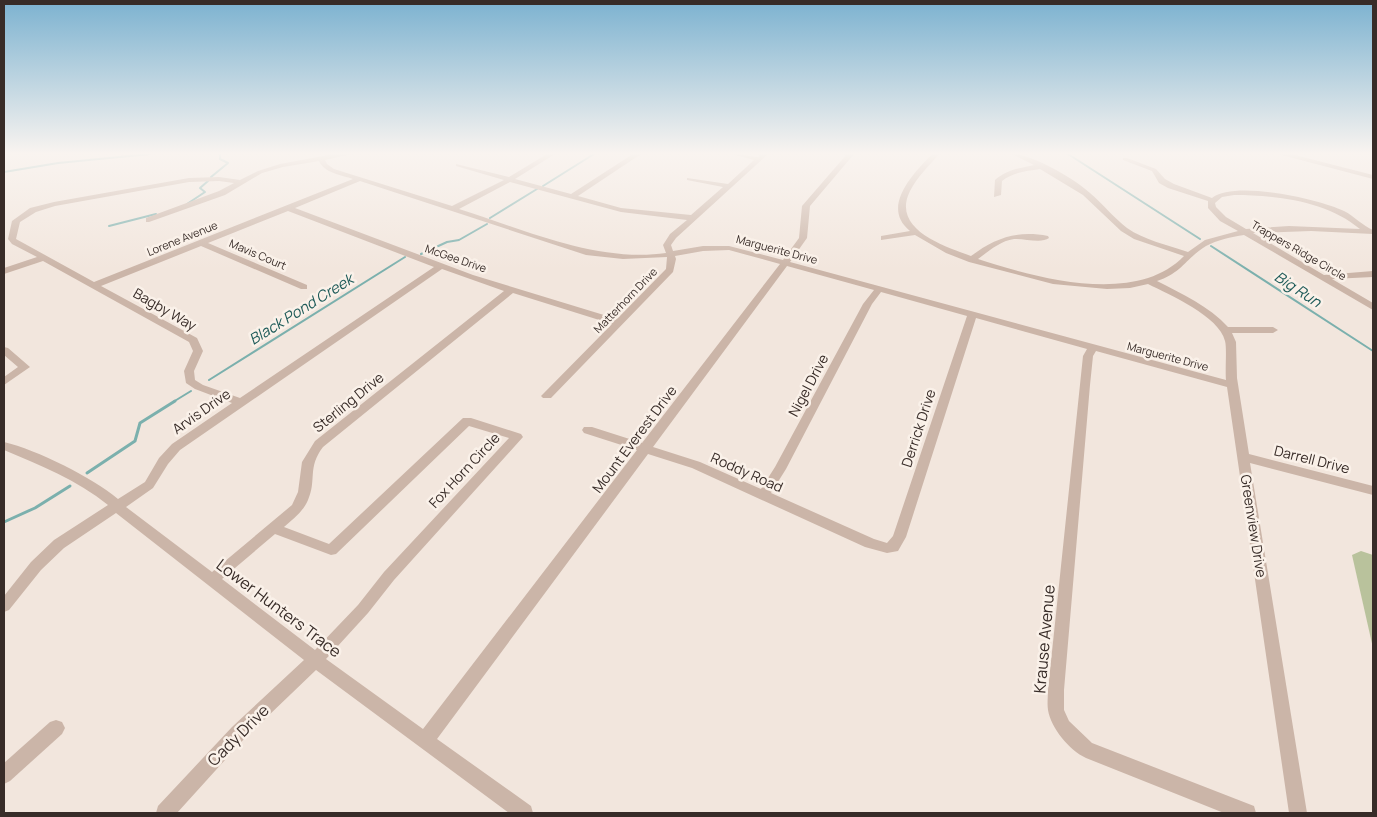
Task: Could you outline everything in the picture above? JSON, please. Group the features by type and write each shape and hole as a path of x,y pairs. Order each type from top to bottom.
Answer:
{"street":[{"name":"Bagby Way","path":"126,192 33,210 16,221 12,239 193,340 198,351 189,371 190,381 199,387 240,402"},
{"path":"149,220 224,192"},
{"name":"Lorene Avenue","path":"95,285 327,192"},
{"name":"Marguerite Drive","path":"400,192 586,252 628,257 724,248 1232,385"},
{"path":"452,209 484,192"},
{"path":"558,192 625,211 666,213 693,218"},
{"path":"573,196 579,192"},
{"name":"Matterhorn Drive","path":"547,396 670,270 672,265 667,247 669,241 722,192"},
{"name":"Mount Everest Drive","path":"426,740 785,263 807,232 804,214 806,206 818,192"},
{"path":"906,192 901,210 902,218 914,232 932,243 972,260 1039,279 1068,284 1131,285 1170,274 1189,255 1205,243 1247,232 1308,230 1371,232"},
{"path":"1085,192 1130,234 1154,245 1189,255"},
{"path":"1189,192 1212,200 1228,193 1252,193 1311,203 1343,213 1371,232"},
{"name":"Trappers Ridge Circle","path":"1212,200 1211,206 1216,214 1373,307"},
{"name":"McGee Drive","path":"288,208 441,266 575,312 619,323"},
{"path":"884,238 914,232"},
{"path":"972,260 1001,239 1022,236 1045,238"},
{"name":"Mavis Court","path":"202,243 304,287"},
{"path":"4,272 40,255"},
{"name":"Arvis Drive","path":"4,606 46,556 59,544 149,485 172,450 441,266"},
{"path":"1325,277 1373,274"},
{"path":"1148,280 1200,309 1224,330 1273,330"},
{"name":"Sterling Drive","path":"213,580 275,529 301,503 306,488 307,462 319,444 512,289"},
{"name":"Nigel Drive","path":"763,495 780,469 868,304 879,289"},
{"name":"Derrick Drive","path":"890,548 899,537 972,315"},
{"name":"Greenview Drive","path":"1224,330 1230,342 1232,385 1298,813"},
{"name":"Krause Avenue","path":"1092,348 1088,356 1056,690 1058,717 1068,735 1096,754 1247,813"},
{"path":"4,350 25,367 20,373 4,382"},
{"name":"Fox Horn Circle","path":"275,529 331,550 467,421 517,438 315,660"},
{"name":"Roddy Road","path":"588,430 696,466 870,543 890,548"},
{"name":"Lower Hunters Trace","path":"4,446 63,471 118,506 300,646 315,660 524,813"},
{"name":"Darrell Drive","path":"1243,457 1373,490"},
{"name":"Cady Drive","path":"165,813 238,733 315,660"},
{"path":"4,775 56,728"}],"green space":[{"path":"1361,551 1373,555 1373,648 1352,555"}],"waterway":[{"path":"187,204 205,192"},
{"name":"Black Pond Creek","path":"490,218 532,192"},
{"name":"Big Run","path":"1127,192 1200,239"},
{"path":"109,226 156,214"},
{"name":"Black Pond Creek","path":"421,254 447,242 459,240 487,224"},
{"name":"Big Run","path":"1211,246 1373,351"},
{"name":"Black Pond Creek","path":"209,380 405,257"},
{"name":"Black Pond Creek","path":"173,402 191,391"},
{"name":"Black Pond Creek","path":"87,473 135,441 140,423 175,401"},
{"name":"Black Pond Creek","path":"4,522 35,508 70,486"}]}
